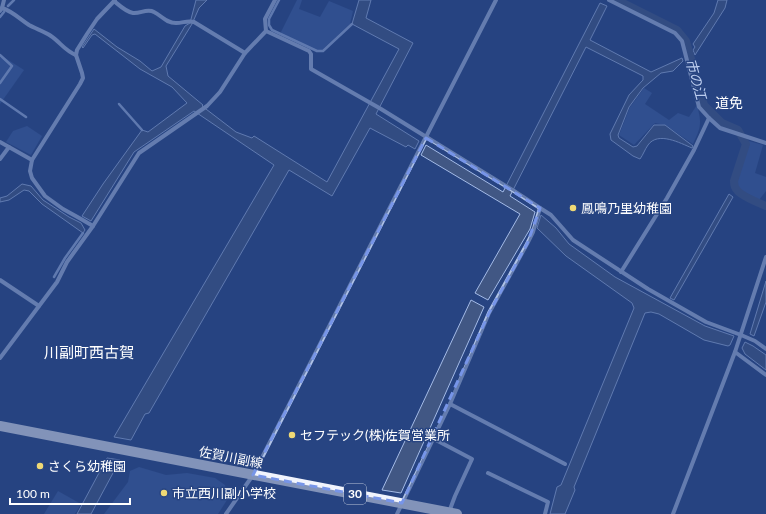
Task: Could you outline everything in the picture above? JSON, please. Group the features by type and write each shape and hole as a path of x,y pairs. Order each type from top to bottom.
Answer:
{"main road":[{"name":"佐賀川副線","path":"0,426 453,513"}],"street":[{"path":"4,0 1,10 7,10 30,25 42,30 70,53 76,55"},
{"path":"0,358 57,282 68,262 93,226 139,153 207,106 220,92 245,53 266,31 265,19 275,0"},
{"path":"226,514 253,475 496,0"},
{"path":"609,0 676,33 682,41 699,107 720,128 766,143"},
{"path":"93,226 63,209 45,196 32,178 30,171 32,160 83,78 76,55 77,50 86,34 98,19 115,1 130,12 134,13 148,10 153,11 167,22 176,23 192,21 245,53"},
{"path":"266,31 309,51 311,54 311,69 368,101 551,215 572,240 621,272 706,322 755,341 766,349"},
{"path":"621,272 668,198 694,150 709,118"},
{"path":"0,142 32,160"},
{"path":"0,159 9,147"},
{"path":"397,514 434,439 489,313 533,232 540,208"},
{"path":"673,514 735,352 766,257"},
{"path":"0,280 39,306"},
{"path":"735,352 766,375"},
{"path":"450,404 565,464"},
{"path":"434,439 472,459 455,496 453,513"},
{"path":"488,473 548,502 545,514"}],"highlighted area":[{"path":"426,138 540,208 527,244 489,313 402,503 253,475"}],"shaded area":[{"path":"196,0 207,0 199,8 192,24 166,66 168,76 203,105 202,106 236,132 252,138 254,136 327,182 399,49 352,24 359,0 371,0 366,18 413,43 376,114 419,141 415,149 408,145 406,147 370,128 332,196 289,170 149,413 145,414 131,440 114,437 274,165 194,111 134,152 91,221 82,216 142,130 148,132 187,103 172,87 140,69 95,34 92,35 83,48 82,47 94,29 152,71 161,67 185,26 190,23"},
{"path":"297,0 302,0 299,9 320,17 329,1 353,11 350,24 322,50 313,50 280,34"},
{"path":"718,0 727,0 725,8 695,55 693,50 695,47 693,44 714,13"},
{"path":"600,3 607,6 590,40 651,72 682,58 683,61 673,71 661,73 643,88 629,107 618,135 619,138 633,147 637,146 654,125 665,125 693,146 692,148 669,139 657,139 648,145 640,159 633,156 611,140 610,134 629,95 643,80 643,76 586,47 510,196 535,212 530,229 488,300 475,293 520,214 421,155 426,145 503,192"},
{"path":"2,56 24,70 0,104 0,58"},
{"path":"644,88 652,93 645,104 669,120 678,113 689,117 697,105 700,125 693,144 665,125 655,123 634,145 619,135 630,107"},
{"path":"27,126 42,136 31,155 6,142 13,131"},
{"path":"749,141 763,145 755,173 766,177 766,191 759,200 739,189 736,182"},
{"path":"22,184 31,186 43,200 81,223 85,230 83,233 42,204 29,191 24,190 9,200 0,202 0,198 7,196"},
{"path":"729,194 733,197 674,300 670,298"},
{"path":"541,215 556,228 569,244 615,277 705,326 734,336 730,345 728,346 704,340 659,314 651,312 645,313 574,487 575,490 565,514 550,514 557,487 561,485 634,308 632,303 566,256 537,228"},
{"path":"766,281 766,302 754,336 750,334"},
{"path":"471,300 484,307 401,493 382,490"},
{"path":"745,342 766,355 766,370 745,354 742,348"},
{"path":"107,458 120,460 91,514 77,514"},
{"name":"市立西川副小学校","path":"139,467 166,475 187,473 215,478 225,485 227,500 218,514 104,514 128,482 130,471"},
{"path":"58,491 81,504 75,514 44,514"}],"waterway":[{"path":"8,6 14,0"},
{"path":"279,0 269,19 269,25 272,30 317,51 323,51 352,24"},
{"name":"市の江","path":"617,0 677,30 686,41 704,105 722,123 738,130 746,144 734,181 735,188 746,197 766,206"},
{"path":"0,17 4,12"},
{"path":"0,55 12,66 0,83"},
{"path":"0,99 26,117"},
{"path":"119,104 142,130"},
{"path":"54,277 65,258 83,233"}],"place":[{"name":"鳳鳴乃里幼稚園","path":"573,208"},
{"name":"セフテック(株)佐賀営業所","path":"292,435"},
{"name":"さくら幼稚園","path":"40,466"},
{"name":"市立西川副小学校","path":"164,493"}],"district":[{"name":"道免","path":"729,103"},
{"name":"川副町西古賀","path":"89,353"}]}
